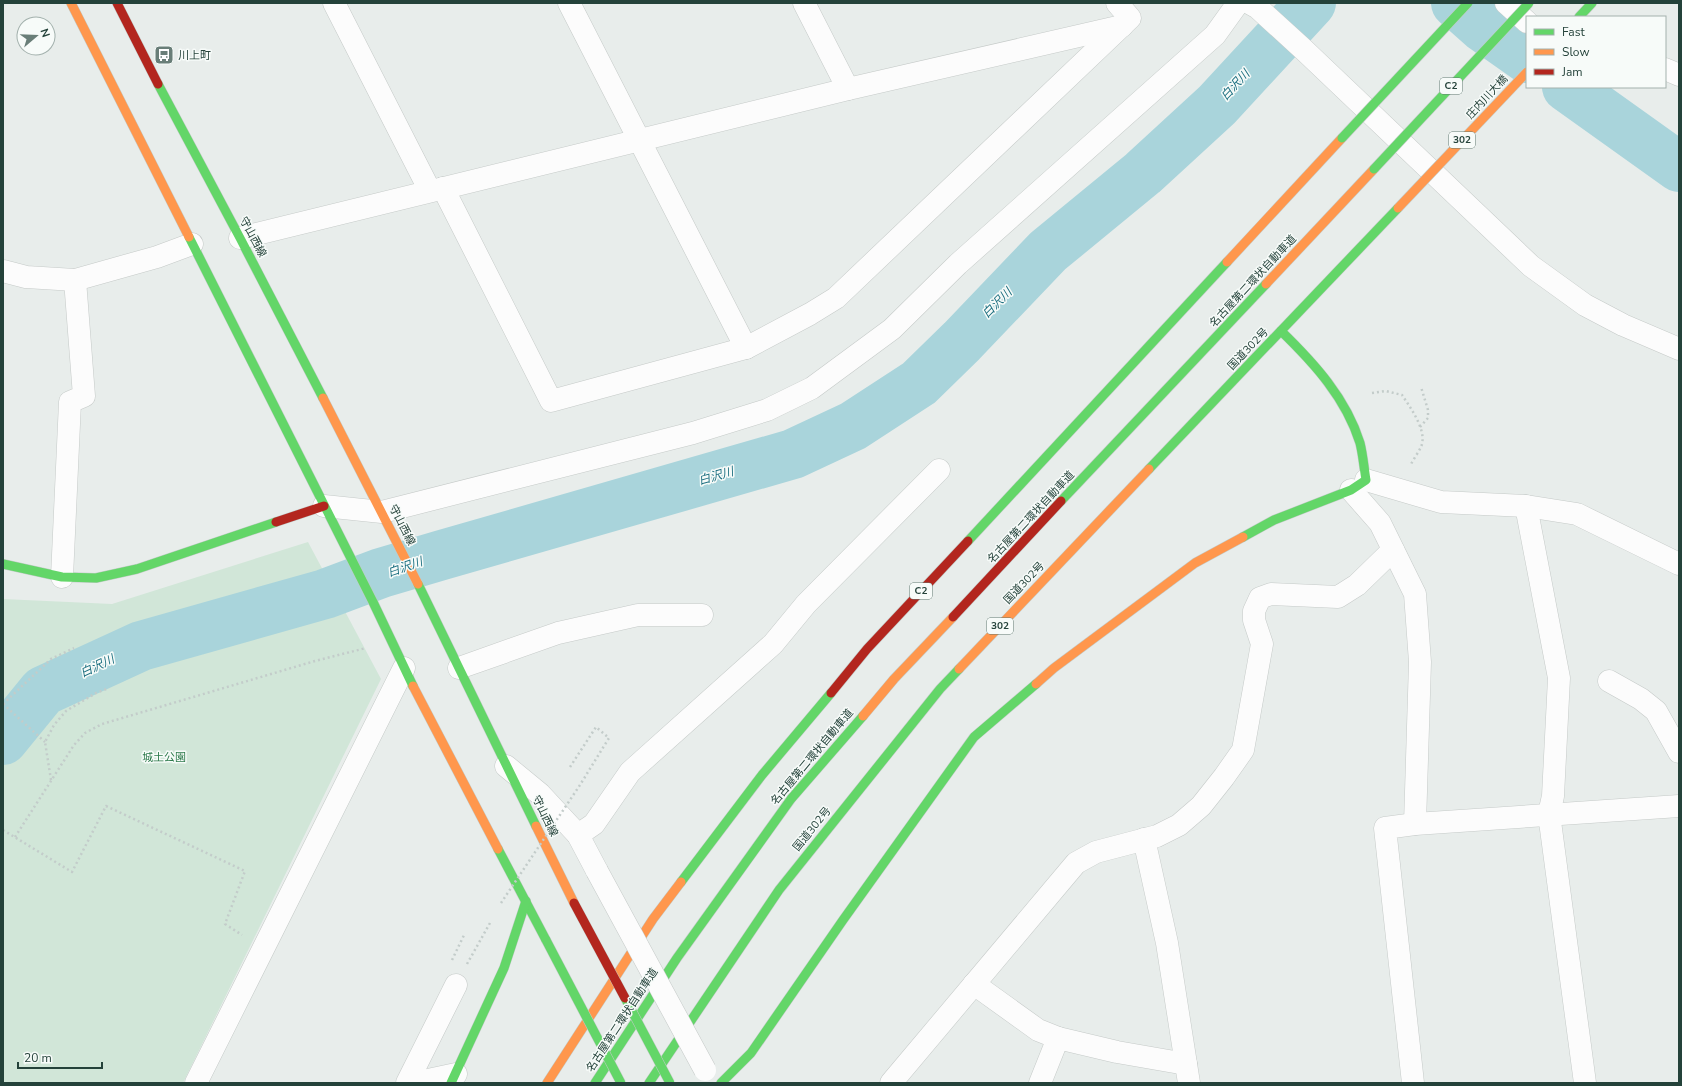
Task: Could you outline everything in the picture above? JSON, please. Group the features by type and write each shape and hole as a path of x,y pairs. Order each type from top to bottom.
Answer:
{"main road":[{"path":"71,3 352,560 404,668 621,1083"},
{"name":"守山西線","path":"117,3 145,60 240,238 382,512 574,903 670,1083"},
{"name":"C2","path":"547,1083 653,919 762,775 867,649 1468,3"},
{"name":"名古屋第二環状自動車道","path":"595,1083 677,958 790,799 894,679 1529,3"},
{"path":"1580,16 1592,3"},
{"name":"庄内川大橋","path":"1398,208 1526,73"},
{"name":"国道302号","path":"649,1083 779,890 940,689 1398,208"},
{"path":"713,1078 751,1053 843,920 974,737 1054,668 1195,563 1274,520 1358,485 1360,442 1345,408 1320,370 1281,331"},
{"path":"3,564 62,577 96,578 137,569 324,506"},
{"path":"453,1078 504,968 526,901"}],"street":[{"path":"334,3 551,401 746,348 810,314 836,298 1130,18 1117,3"},
{"path":"570,3 746,348"},
{"path":"804,3 848,89"},
{"path":"1506,3 1526,21"},
{"path":"324,506 382,512 693,433 767,410 812,388 892,328 964,259 1248,5 1303,49 1530,266 1585,305 1623,325 1679,349"},
{"path":"240,238 848,89 1123,25"},
{"path":"1666,69 1679,75"},
{"path":"3,270 26,277 75,280 157,257 192,244"},
{"path":"62,577 70,402 84,396 75,280"},
{"path":"578,835 594,824 630,772 774,644 806,604 939,470"},
{"path":"1358,485 1441,502 1526,506 1577,514 1679,564"},
{"path":"1358,485 1380,523 1415,594 1420,662 1414,824"},
{"path":"1526,506 1559,678 1553,796 1549,814 1585,1083"},
{"path":"891,1083 1076,863 1096,852 1157,836 1179,825 1201,806 1224,777 1242,750 1262,644 1254,620 1254,611 1260,598 1271,594 1338,597 1357,585 1393,550"},
{"path":"459,668 558,633 638,615 702,615"},
{"path":"196,1083 404,668"},
{"path":"1609,681 1641,699 1656,711 1679,752"},
{"path":"506,766 540,794 578,835 713,1078"},
{"path":"1413,1083 1385,828 1414,824 1679,806"},
{"path":"974,984 1038,1030 1058,1038 1117,1052 1187,1074 1167,943 1144,839"},
{"path":"407,1083 457,973"},
{"path":"1040,1083 1058,1038"},
{"path":"414,1083 453,1078"}],"path":[{"path":"1420,427 1428,418 1421,387"},
{"path":"1372,393 1386,390 1402,395 1415,414 1423,434 1422,446 1406,472"},
{"path":"15,837 74,745 85,733 102,724 315,661 372,646"},
{"path":"45,742 3,704 51,659 74,648"},
{"path":"51,781 45,742 54,725 66,711 96,693 109,688"},
{"path":"498,910 501,903 580,785 609,738 596,727 570,767"},
{"path":"3,830 72,872 106,806 245,872 225,924 264,947"},
{"path":"457,973 491,922"},
{"path":"457,973 465,933"}],"green space":[{"name":"城土公園","path":"308,542 381,679 183,1083 3,1083 3,599 112,604"}],"waterway":[{"name":"白沢川","path":"3,740 43,691 141,646 325,594 381,573 442,555 793,454 853,426 919,383 962,341 1048,251 1143,173 1217,105 1311,3"},
{"path":"1456,3 1483,27 1526,57"},
{"path":"1568,88 1679,167"}],"traffic: fast":[{"path":"1342,138 1468,3"},
{"path":"1374,169 1529,3"},
{"path":"1580,16 1592,3"},
{"path":"158,84 323,398"},
{"path":"1149,469 1398,208"},
{"path":"189,237 373,602 413,686"},
{"path":"968,541 1227,262"},
{"path":"1061,501 1266,284"},
{"path":"1243,537 1274,520 1351,490 1366,480 1360,443 1354,427 1338,396 1317,369 1281,331"},
{"path":"3,564 62,577 96,578 137,569 276,522"},
{"path":"418,584 536,826"},
{"path":"649,1083 779,890 940,689 959,669"},
{"path":"721,1083 751,1053 843,920 974,737 1036,684"},
{"path":"681,882 762,775 831,693"},
{"path":"595,1083 677,958 791,799 863,716"},
{"path":"498,849 546,940"},
{"path":"451,1083 504,968 526,901"},
{"path":"546,940 621,1083"},
{"path":"625,998 670,1083"}],"traffic: slow":[{"path":"71,3 189,237"},
{"path":"1398,208 1526,73"},
{"path":"1227,262 1342,138"},
{"path":"1266,284 1374,169"},
{"path":"323,398 418,584"},
{"path":"959,669 1149,469"},
{"path":"1036,684 1054,668 1195,563 1243,537"},
{"path":"863,716 894,679 953,617"},
{"path":"413,686 498,849"},
{"path":"536,826 574,903"},
{"path":"547,1083 653,919 681,882"}],"traffic: jam":[{"path":"117,3 158,84"},
{"path":"953,617 1061,501"},
{"path":"276,522 324,506"},
{"path":"831,693 867,649 968,541"},
{"path":"574,903 625,998"}],"place":[{"name":"川上町","path":"164,55"}]}
